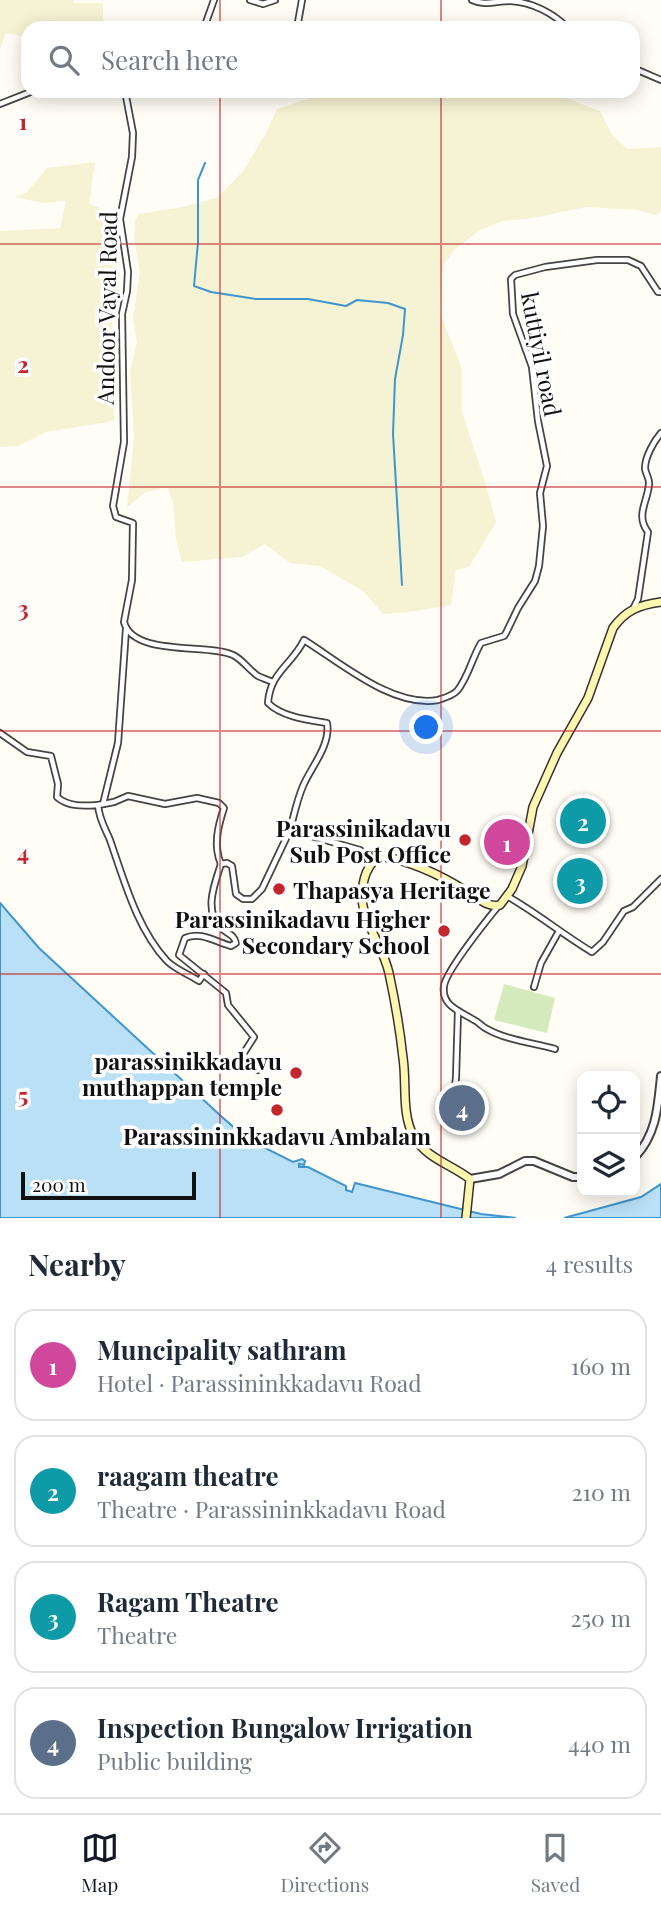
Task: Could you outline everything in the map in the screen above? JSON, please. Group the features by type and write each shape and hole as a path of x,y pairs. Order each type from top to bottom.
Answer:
{"main road":[{"path":"466,1218 470,1178 430,1154 415,1138 410,1127 403,1056 387,964 363,912 366,872 373,860 380,856 420,866 488,905 500,905 512,889 522,866 526,835 538,794 588,698 613,628 634,607 661,602"}],"street":[{"path":"206,21 214,0"},
{"path":"250,0 263,4 275,0"},
{"path":"298,21 302,0"},
{"path":"472,0 480,4 508,1 534,7 547,11 559,21"},
{"path":"640,71 661,80"},
{"path":"0,104 21,96"},
{"name":"Andoor Vayal Road","path":"126,98 133,133 132,157 120,219 128,272 122,314 124,442 113,506 116,517 133,523 134,556 132,580 124,613 126,629"},
{"name":"kuttiyil road","path":"273,682 304,640 377,688 397,697 426,702 456,693 481,643 506,633 535,581 541,551 543,527 540,493 547,466 541,444 532,367 513,314 511,279 515,275 545,267 597,260 628,260 641,267 658,292 661,292"},
{"path":"634,607 638,599 648,532 642,517 650,483 645,468 649,452 661,433"},
{"path":"126,629 133,636 177,649 217,650 233,655 257,675 273,682 268,703 272,707 282,713 327,723 324,744 302,789 290,830 262,889 252,899 243,899 236,894 232,866 221,864"},
{"path":"126,629 118,743 100,805 103,827 110,839 136,911 157,947 170,964 199,981 204,974"},
{"path":"0,733 27,752 51,757 58,783 57,797 61,801 75,805 100,805 128,796 165,804 197,798 219,803 224,808 218,831 221,864 211,906 218,926 234,936 236,943 231,946 202,935 190,936 185,938 178,955 226,993 228,1005 254,1037 240,1059 258,1070"},
{"path":"290,830 360,850 373,860"},
{"path":"507,896 592,951 603,942 624,911 633,907 661,878"},
{"path":"500,905 452,969 444,985 446,998 451,1007 498,1034 555,1049"},
{"path":"534,987 541,962 559,931"},
{"path":"458,1011 452,1110 465,1121"},
{"path":"640,1151 655,1125 661,1076"},
{"path":"470,1178 499,1174 525,1161 534,1161 577,1177"}],"shaded area":[{"path":"0,0 73,0 74,3 103,3 103,21 21,21 21,36 6,33 0,49"},
{"path":"311,98 566,98 600,111 612,135 628,149 661,147 661,211 656,215 637,210 586,207 503,221 480,230 454,250 443,267 440,313 462,369 462,412 496,522 469,567 456,570 451,605 383,614 363,591 320,566 290,563 265,544 242,557 182,562 176,539 173,501 167,487 146,492 127,507 134,438 130,370 137,343 133,318 140,273 134,238 138,214 183,207 218,197 244,170 277,109"},
{"path":"95,162 89,204 108,211 113,258 119,278 112,318 114,421 46,432 18,446 0,447 0,231 60,228 66,201 43,203 15,197 27,192 47,168"}],"green space":[{"path":"504,984 555,998 547,1033 494,1020"}],"water":[{"path":"0,903 39,948 237,1130 255,1135 255,1143 293,1162 302,1159 305,1161 304,1165 299,1164 299,1167 308,1167 346,1186 346,1190 352,1192 355,1183 481,1214 516,1218 0,1218"},
{"path":"661,1184 661,1218 564,1218 641,1197"}],"waterway":[{"path":"205,163 198,180 198,242 194,286 211,292 256,299 308,299 346,306 357,300 388,303 405,309 395,379 393,434 402,585"}],"place":[{"name":"raagam theatre","path":"583,821"},
{"name":"Parassinikadavu Sub Post Office","path":"465,840"},
{"name":"Muncipality sathram","path":"507,842"},
{"name":"Ragam Theatre","path":"580,881"},
{"name":"Thapasya Heritage","path":"279,889"},
{"name":"Parassinikadavu Higher Secondary School","path":"444,931"},
{"name":"parassinikkadavu muthappan temple","path":"296,1073"},
{"name":"Inspection Bungalow Irrigation","path":"462,1108"},
{"name":"Parassininkkadavu Ambalam","path":"277,1110"}]}
